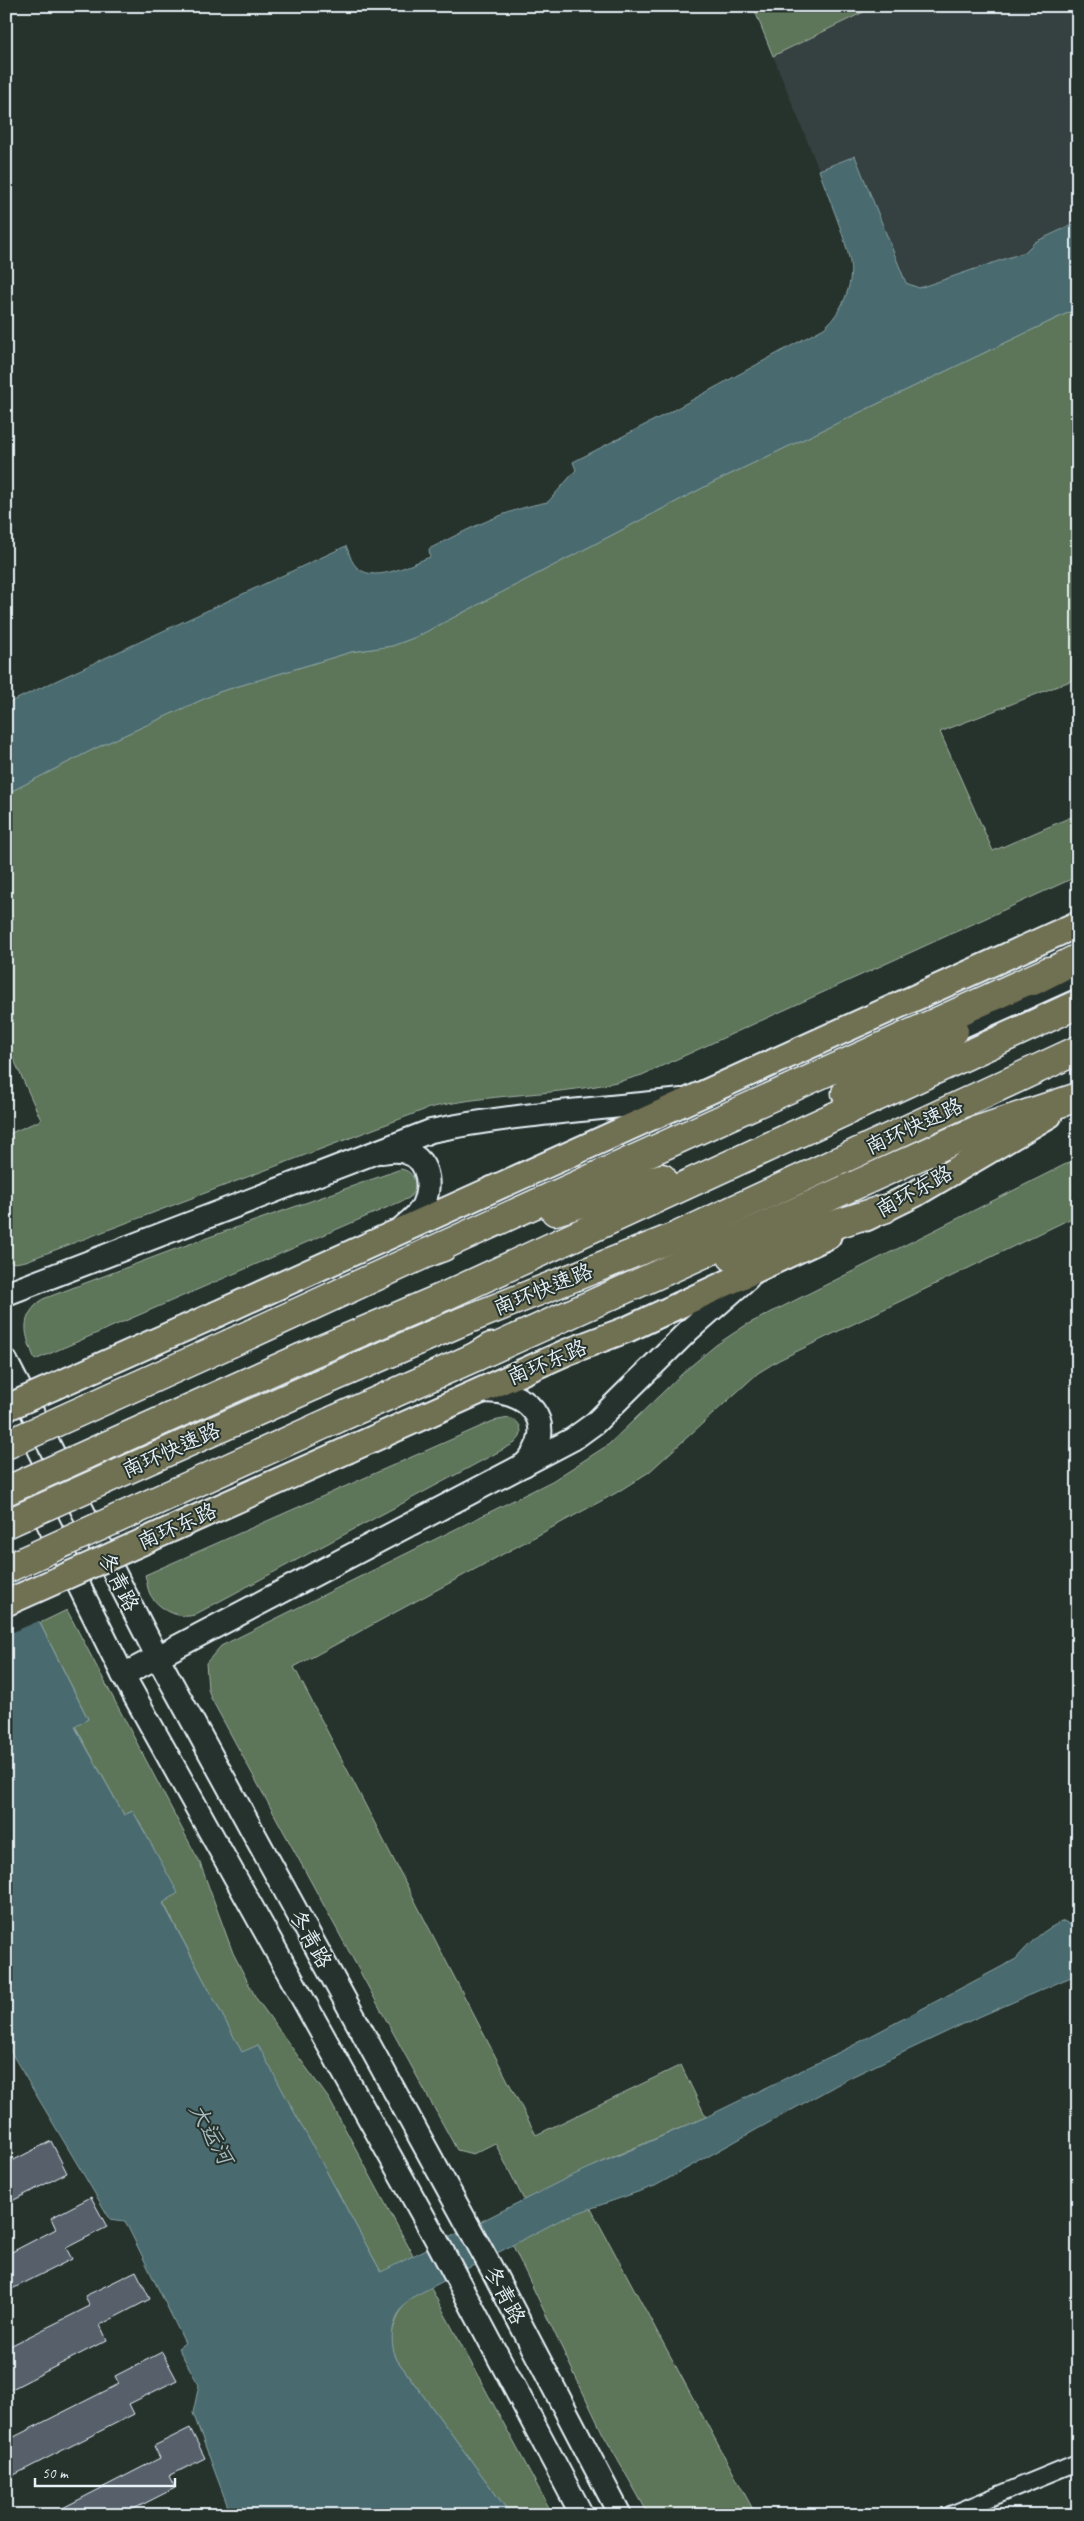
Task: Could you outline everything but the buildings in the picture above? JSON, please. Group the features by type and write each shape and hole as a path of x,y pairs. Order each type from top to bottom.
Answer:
{"highway":[{"path":"6,1445 1078,958"},
{"path":"831,1102 937,1041 1049,971"},
{"name":"南环快速路","path":"443,1297 662,1178 831,1102 1072,1007"},
{"name":"南环快速路","path":"6,1491 443,1297 1072,1007"},
{"name":"南环快速路","path":"6,1524 316,1385 462,1322 677,1236 1078,1050"},
{"path":"582,1293 1078,1068"},
{"path":"6,1569 975,1132 1078,1098"},
{"path":"427,1253 662,1178"},
{"path":"614,1294 884,1209"},
{"path":"475,1357 677,1236"}],"main road":[{"path":"6,1408 1078,924"},
{"name":"南环东路","path":"6,1603 566,1352 628,1329 757,1270 915,1194 1022,1129 1078,1098"},
{"path":"6,1294 431,1131 486,1120 690,1100"},
{"path":"366,1155 405,1152 414,1156 426,1170 428,1185 424,1201 418,1213 396,1233"},
{"path":"123,1676 573,1439 595,1423 689,1330 757,1270"},
{"name":"冬青路","path":"6,1361 158,1658 494,2273 620,2515"},
{"path":"478,1392 489,1391 512,1394 530,1406 539,1424 540,1432 536,1450 524,1465"},
{"name":"冬青路","path":"6,1438 123,1676 436,2239 582,2515"}],"street":[{"path":"937,1041 1078,978"},
{"path":"949,2515 1078,2462"}],"shaded area":[{"path":"876,6 1078,6 1078,222 1035,242 1025,252 919,288 906,283 855,156 819,170 773,56"}],"green space":[{"path":"753,6 876,6 773,56"},
{"path":"1078,308 1078,678 940,732 993,851 1078,814 1078,876 642,1075 590,1087 482,1099 429,1108 26,1261 15,1263 6,1260 6,1135 41,1120 6,1042 6,794 96,748 219,692 351,652 392,646 416,637 714,482"},
{"path":"1078,1158 1078,1215 779,1360 758,1373 649,1472 616,1493 294,1667 536,2135 681,2065 706,2117 615,2156 524,2200 495,2143 473,2154 457,2150 211,1698 208,1689 206,1663 221,1646 552,1481 608,1445 686,1370 716,1345 746,1325"},
{"path":"401,1169 408,1171 412,1175 417,1188 409,1198 35,1360 26,1327 30,1313 43,1299 170,1251"},
{"path":"509,1418 515,1420 520,1427 520,1437 515,1443 194,1615 182,1616 169,1612 158,1604 150,1594 145,1575 493,1421"},
{"path":"67,1610 200,1863 233,1953 256,1998 329,2099 553,2515 511,2515 397,2360 392,2345 392,2333 403,2306 381,2272 258,2046 242,2053 163,1902 177,1893 133,1811 124,1815 75,1726 88,1719 40,1623"},
{"path":"590,2207 756,2515 649,2515 603,2434 512,2244 566,2216"}],"water":[{"path":"855,156 906,283 919,288 1025,252 1035,242 1078,222 1078,308 714,482 416,637 392,646 351,652 219,692 96,748 6,794 6,704 346,546 354,564 361,571 370,574 391,572 430,557 429,549 472,528 502,515 548,502 576,470 573,462 668,413 824,328 841,307 848,289 851,271 844,239 819,170"},
{"name":"大运河","path":"6,1556 88,1719 75,1727 124,1815 133,1811 178,1893 163,1903 242,2052 258,2045 381,2272 569,2177 706,2117 850,2047 1016,1959 1043,1932 1064,1921 1078,1930 1078,1974 974,2019 851,2077 655,2186 566,2217 411,2298 396,2319 392,2335 392,2343 397,2360 511,2515 231,2515 193,2413 199,2385 178,2348 185,2343 125,2221 110,2219 6,2044"}],"pier":[{"path":"21,1580 41,1620 6,1635 6,1586"}]}
